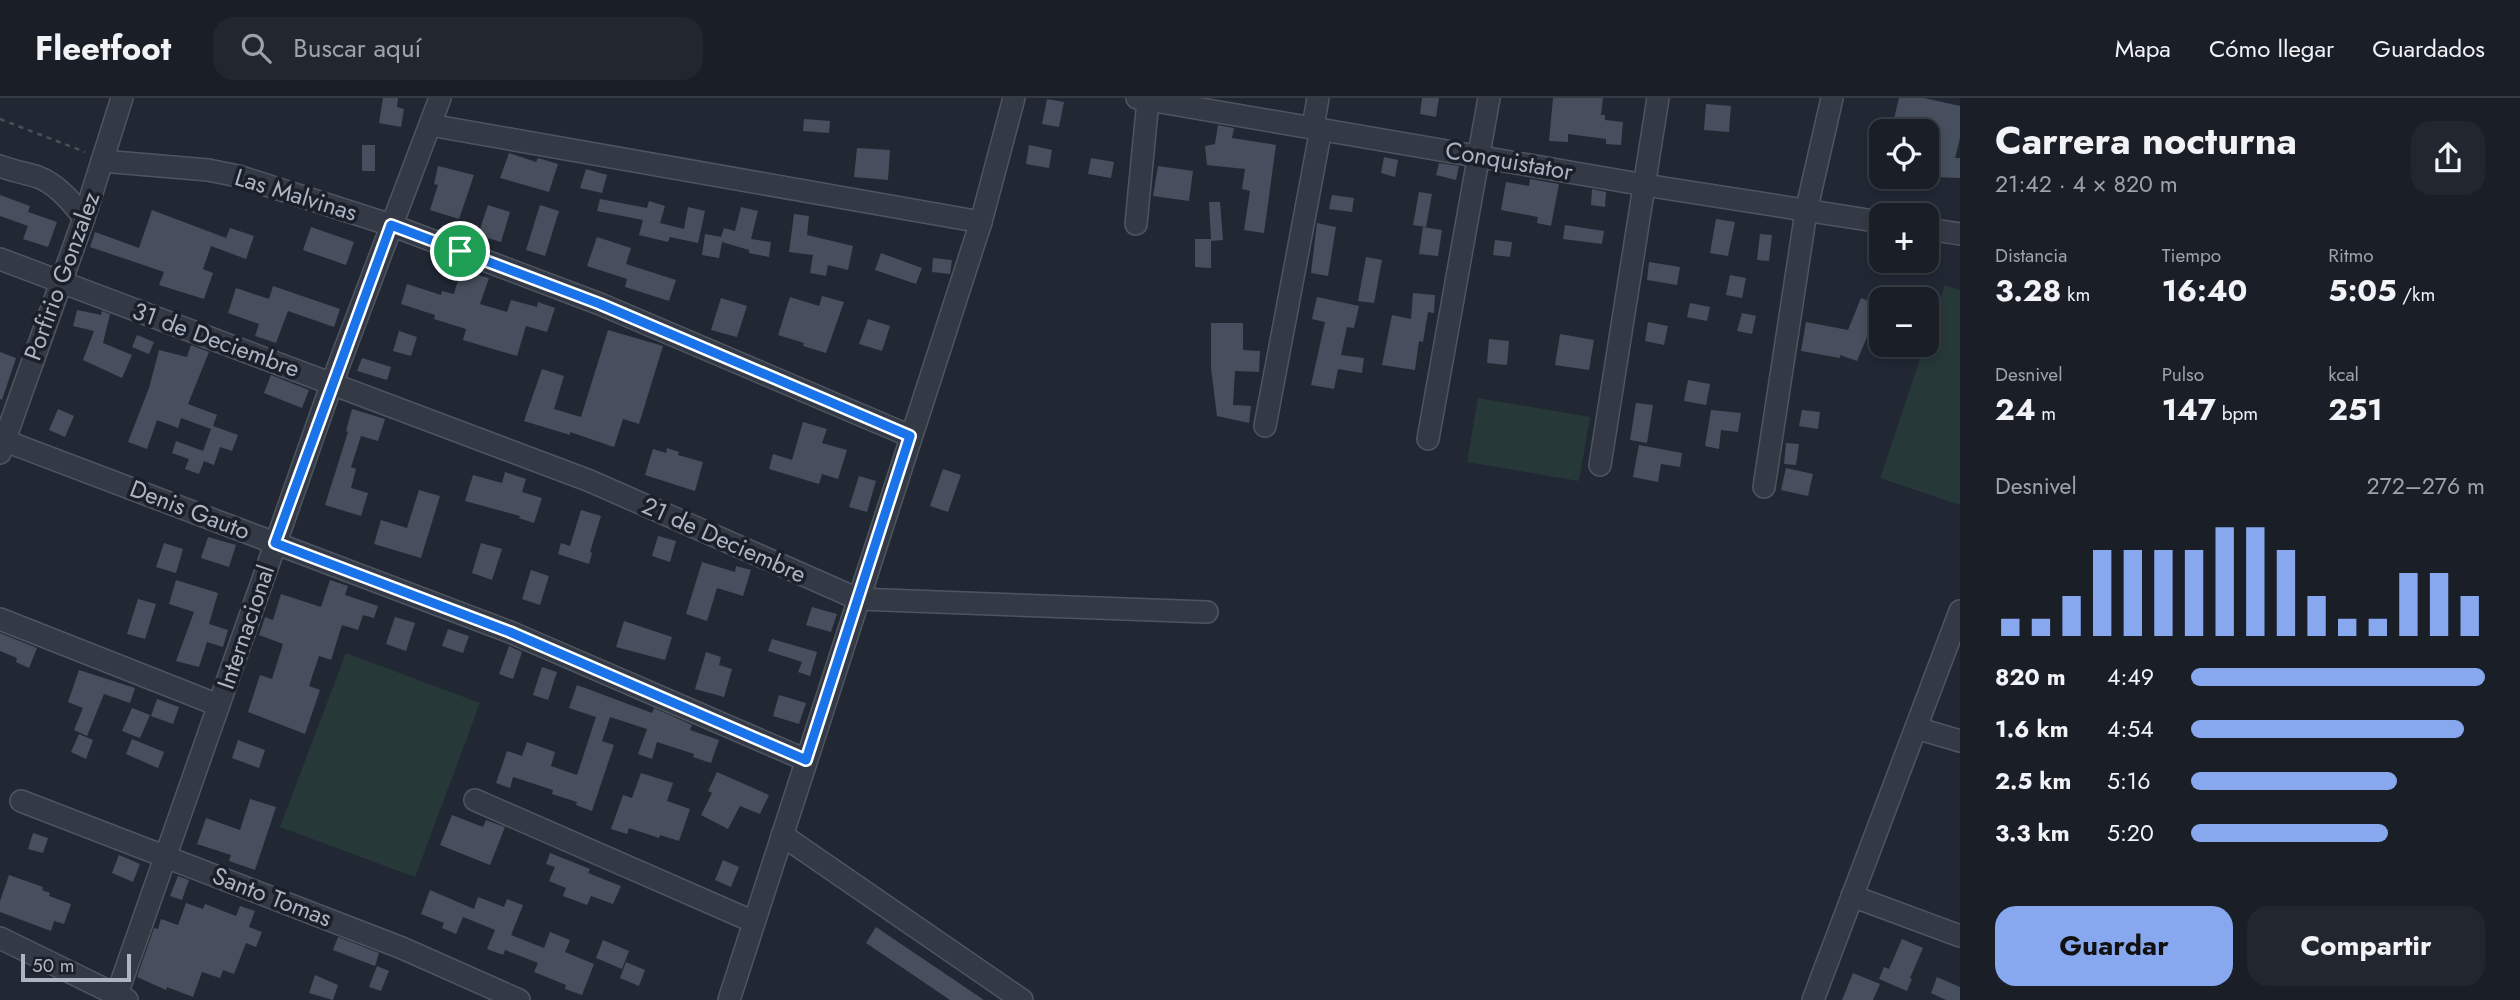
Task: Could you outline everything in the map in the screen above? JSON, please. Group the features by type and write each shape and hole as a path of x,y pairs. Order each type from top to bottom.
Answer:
{"street":[{"name":"Porfirio Gonzalez","path":"1,444 84,218 122,98"},
{"name":"Internacional","path":"120,998 165,855 275,543 332,383 440,98"},
{"path":"729,1000 981,222 1014,98"},
{"path":"1265,426 1317,128 1318,98"},
{"path":"1428,439 1489,98"},
{"path":"1600,465 1658,98"},
{"path":"1764,487 1806,212 1832,98"},
{"path":"1136,224 1142,99"},
{"name":"Conquistator","path":"1142,99 1644,185 1869,220"},
{"path":"430,125 981,222"},
{"name":"Las Malvinas","path":"103,161 208,170 238,176 391,225 600,304 910,436"},
{"path":"0,166 42,178 74,204 84,218"},
{"path":"1939,231 1960,234"},
{"name":"31 de Deciembre","path":"0,259 590,481"},
{"name":"Denis Gauto","path":"1,444 510,632 806,760"},
{"name":"21 de Deciembre","path":"590,481 858,598"},
{"path":"858,598 1207,612"},
{"path":"1813,1000 1960,611"},
{"path":"0,619 218,705"},
{"path":"1916,728 1960,741"},
{"path":"475,800 754,922"},
{"name":"Santo Tomas","path":"21,801 402,948 519,1000"},
{"path":"782,835 1022,1000"},
{"path":"1852,896 1960,936"},
{"path":"0,938 120,998"}],"shaded area":[{"path":"1945,285 1960,290 1960,505 1880,478 1921,357 1939,357 1939,303"},
{"path":"1478,398 1590,417 1579,481 1467,462"},
{"path":"346,653 480,703 415,877 280,827"}],"building":[{"path":"383,98 398,98 397,107 404,109 401,127 379,123"},
{"path":"1422,98 1439,98 1436,117 1420,114"},
{"path":"1553,98 1603,98 1601,115 1605,115 1605,120 1623,122 1621,145 1606,144 1606,139 1568,134 1568,142 1549,141"},
{"path":"1899,98 1924,98 1960,106 1960,138 1955,158 1960,158 1960,178 1939,177 1939,119 1894,119"},
{"path":"1047,99 1064,102 1059,127 1042,124"},
{"path":"1706,104 1731,106 1729,132 1704,130"},
{"path":"804,119 830,121 829,133 803,131"},
{"path":"1218,125 1234,128 1232,138 1276,145 1264,233 1244,230 1250,191 1242,189 1245,169 1207,165 1205,146 1215,144"},
{"path":"362,145 375,145 375,171 362,171"},
{"path":"1029,145 1052,150 1049,168 1026,164"},
{"path":"857,148 890,150 888,180 854,177"},
{"path":"509,153 536,162 538,158 558,164 549,192 500,178"},
{"path":"1384,157 1398,160 1395,177 1381,173"},
{"path":"1091,158 1114,162 1111,178 1088,174"},
{"path":"1439,163 1459,166 1456,180 1436,175"},
{"path":"438,166 474,175 459,219 430,210 438,185 434,184"},
{"path":"1158,166 1193,171 1189,201 1153,196"},
{"path":"586,169 607,175 602,193 580,188"},
{"path":"1530,179 1559,184 1551,226 1537,223 1538,217 1501,210 1506,182 1529,186"},
{"path":"1592,189 1606,192 1605,207 1591,205"},
{"path":"1419,192 1432,194 1426,227 1413,225"},
{"path":"0,195 30,206 28,212 57,222 48,247 23,239 28,226 0,216"},
{"path":"1332,195 1354,198 1352,212 1329,209"},
{"path":"600,199 647,208 649,201 665,206 660,223 684,229 688,207 705,211 698,243 670,237 668,242 639,235 643,220 597,211"},
{"path":"1209,202 1220,202 1223,240 1211,241 1211,268 1195,267 1195,239 1211,239"},
{"path":"488,205 510,212 501,242 478,235"},
{"path":"540,205 559,211 545,256 526,250"},
{"path":"741,207 758,211 751,239 771,242 769,257 749,253 749,250 722,242 719,258 702,255 705,234 721,237 724,228 735,231"},
{"path":"152,210 226,238 230,228 254,236 246,259 211,246 203,269 213,273 204,299 159,285 164,272 90,247 95,232 139,248"},
{"path":"794,214 809,216 807,235 853,246 848,270 828,265 826,276 810,273 813,255 789,252"},
{"path":"1716,219 1735,222 1728,256 1710,253"},
{"path":"1317,223 1336,227 1328,276 1311,273"},
{"path":"1565,225 1604,231 1602,244 1563,239"},
{"path":"311,227 354,242 346,265 303,250"},
{"path":"1423,227 1442,230 1438,256 1419,254"},
{"path":"1760,234 1772,235 1769,261 1757,260"},
{"path":"597,237 631,248 626,264 676,280 669,301 625,287 627,279 587,266"},
{"path":"1495,240 1512,242 1510,257 1493,255"},
{"path":"881,253 922,268 916,284 875,270"},
{"path":"1366,257 1382,260 1374,303 1358,301"},
{"path":"933,258 952,260 950,274 932,272"},
{"path":"1649,262 1680,267 1677,285 1647,280"},
{"path":"461,270 489,278 480,304 507,312 511,300 537,307 538,302 555,308 547,332 526,326 517,356 463,340 466,329 434,319 435,315 401,304 407,284 441,295 442,291 454,294"},
{"path":"1730,275 1746,278 1742,298 1726,295"},
{"path":"273,286 340,309 334,327 288,311 276,343 255,336 259,324 228,313 236,288 269,299"},
{"path":"1413,293 1435,295 1434,313 1428,312 1423,342 1419,341 1415,370 1382,365 1392,315 1411,319"},
{"path":"822,296 844,302 826,353 778,335 790,297 819,306"},
{"path":"1317,297 1359,306 1354,328 1347,327 1341,355 1364,358 1362,373 1338,369 1334,389 1311,385 1325,322 1312,319"},
{"path":"721,298 747,306 737,337 711,330"},
{"path":"1861,298 1869,301 1869,332 1857,361 1840,355 1840,358 1801,351 1806,322 1848,330"},
{"path":"1690,303 1710,307 1707,321 1687,317"},
{"path":"77,310 110,314 103,343 132,355 122,378 83,360 94,331 73,326"},
{"path":"1742,313 1756,316 1752,334 1737,331"},
{"path":"868,319 890,326 882,351 859,344"},
{"path":"1648,322 1668,326 1664,345 1645,341"},
{"path":"1211,323 1243,323 1243,350 1260,351 1259,372 1235,371 1233,405 1251,406 1249,423 1217,416 1211,368"},
{"path":"608,330 663,346 639,424 623,419 614,447 570,432 570,435 524,421 542,369 564,376 554,409 581,417"},
{"path":"399,331 417,337 411,356 393,351"},
{"path":"1560,334 1594,340 1589,370 1555,365"},
{"path":"137,335 154,342 149,354 132,347"},
{"path":"1489,339 1509,341 1507,365 1487,363"},
{"path":"191,345 209,352 188,404 217,415 213,426 238,435 232,451 220,447 214,465 204,461 199,474 185,469 189,459 172,453 176,441 203,451 211,429 181,418 178,428 157,420 147,449 128,442 149,388 159,350 187,357"},
{"path":"0,352 16,358 2,400 0,399"},
{"path":"362,358 391,367 387,380 357,371"},
{"path":"271,375 309,390 302,408 264,393"},
{"path":"1688,380 1710,384 1706,405 1684,401"},
{"path":"1636,403 1653,405 1647,443 1630,440"},
{"path":"58,409 74,416 65,437 49,430"},
{"path":"352,409 385,419 378,441 361,436 351,467 356,469 351,488 368,493 361,516 325,505 348,432 346,431"},
{"path":"1711,410 1741,413 1738,432 1721,430 1719,449 1705,446"},
{"path":"1802,410 1820,412 1818,429 1799,426"},
{"path":"803,422 827,429 822,443 847,450 838,479 822,474 819,484 769,469 773,454 792,460"},
{"path":"1786,443 1799,444 1796,465 1784,464"},
{"path":"1639,445 1682,453 1680,467 1661,464 1658,482 1633,477"},
{"path":"667,448 679,452 678,455 703,462 695,491 645,475 653,449 666,453"},
{"path":"1786,468 1813,474 1808,496 1781,490"},
{"path":"943,469 961,475 948,512 930,506"},
{"path":"505,472 526,479 522,492 542,498 534,523 519,518 520,516 465,501 473,475 502,483"},
{"path":"859,476 876,481 867,512 849,507"},
{"path":"419,490 440,496 421,558 374,544 381,520 407,528"},
{"path":"581,510 601,516 589,564 558,554 561,543 570,546"},
{"path":"658,536 676,541 670,562 652,556"},
{"path":"208,537 236,545 229,567 201,558"},
{"path":"164,543 183,549 176,573 156,567"},
{"path":"481,543 502,549 492,580 472,573"},
{"path":"702,562 735,572 736,566 751,570 743,596 717,588 707,621 686,614"},
{"path":"531,570 549,576 540,605 522,599"},
{"path":"176,580 218,593 209,624 228,630 223,647 207,642 199,667 176,661 194,612 169,604"},
{"path":"330,580 348,586 345,595 378,606 374,618 363,615 358,630 342,625 331,660 319,656 309,686 320,690 305,734 248,712 260,675 272,679 283,644 259,635 265,617 273,620 281,594 321,607"},
{"path":"138,599 156,604 145,639 127,634"},
{"path":"812,607 837,614 831,632 806,625"},
{"path":"395,617 415,623 406,651 386,644"},
{"path":"624,621 672,637 665,660 616,647"},
{"path":"448,629 469,636 463,653 442,646"},
{"path":"0,633 37,648 29,668 16,662 17,658 0,651"},
{"path":"772,639 817,652 810,676 798,672 802,662 768,651"},
{"path":"509,646 522,652 513,679 499,674"},
{"path":"706,652 721,657 719,665 732,669 724,697 695,689"},
{"path":"542,667 557,672 548,700 533,695"},
{"path":"79,670 135,688 130,703 104,694 87,736 74,730 83,708 68,702"},
{"path":"577,685 652,713 654,708 692,725 690,730 719,740 711,763 693,757 694,754 657,742 652,759 638,754 647,729 610,717 602,741 614,745 592,811 576,805 577,802 552,794 553,790 513,777 510,788 496,783 507,751 522,756 527,742 555,752 551,766 577,775 596,717 569,708"},
{"path":"779,695 806,703 799,724 773,716"},
{"path":"157,699 179,707 173,724 151,716"},
{"path":"132,708 150,715 140,738 122,731"},
{"path":"79,734 93,740 86,759 71,752"},
{"path":"132,739 164,752 158,768 126,754"},
{"path":"238,740 265,750 259,768 232,758"},
{"path":"717,772 769,795 760,814 740,806 728,829 701,815 712,793 708,791"},
{"path":"641,773 673,783 667,801 690,809 679,841 660,835 659,838 629,828 627,834 611,829 623,795 632,798"},
{"path":"250,799 276,807 255,870 229,861 231,855 197,844 206,818 240,830"},
{"path":"452,815 483,827 486,820 505,827 490,865 440,845"},
{"path":"33,833 48,838 43,853 28,849"},
{"path":"550,853 590,869 588,873 621,886 613,904 591,896 587,905 563,896 566,888 549,881 555,867 546,864"},
{"path":"119,855 140,864 133,882 112,873"},
{"path":"723,860 739,867 731,887 715,880"},
{"path":"9,875 43,887 42,890 50,893 49,896 71,904 64,924 54,921 51,931 0,912 0,901"},
{"path":"178,876 189,880 182,900 170,896"},
{"path":"430,890 474,909 478,897 504,907 507,899 523,905 511,935 544,948 550,932 570,940 565,952 594,964 582,995 565,989 566,985 534,972 538,963 505,950 503,955 487,949 495,930 463,917 456,934 442,928 444,923 421,914"},
{"path":"186,903 203,909 205,904 236,916 240,906 255,911 249,927 262,932 256,947 246,943 234,974 223,970 220,978 202,972 193,997 167,987 166,990 137,977 154,928 158,929 161,919 178,925"},
{"path":"876,927 984,1000 950,1000 866,943"},
{"path":"338,937 379,953 375,966 333,950"},
{"path":"1902,939 1923,948 1907,991 1879,979 1884,967 1889,969"},
{"path":"603,940 629,951 622,969 596,958"},
{"path":"626,962 645,970 639,986 620,978"},
{"path":"377,966 389,971 381,991 369,987"},
{"path":"1853,973 1880,984 1873,1000 1842,1000"},
{"path":"315,975 338,985 333,1000 309,993"},
{"path":"1937,977 1960,987 1960,1000 1946,1000 1931,993"}],"route":[{"path":"391,225 460,251 661,329 910,436 806,760 510,632 275,543 391,225"}]}
